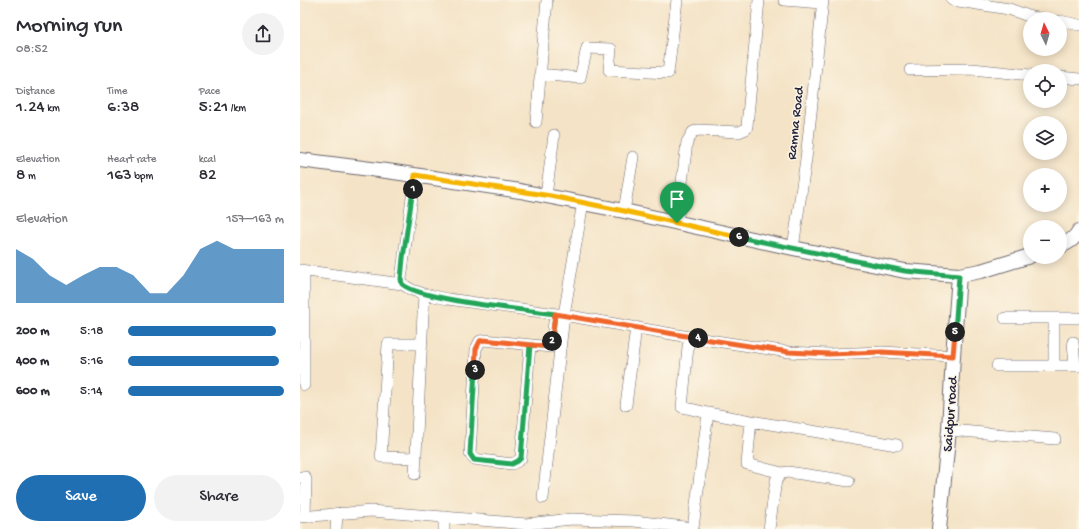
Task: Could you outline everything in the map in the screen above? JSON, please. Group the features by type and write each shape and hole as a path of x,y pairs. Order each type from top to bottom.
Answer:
{"main road":[{"path":"300,160 415,175 583,202 905,271 959,276 1023,258"},
{"path":"1069,245 1079,231"},
{"name":"Saidpur road","path":"939,529 949,430 959,276"}],"street":[{"path":"536,122 547,0"},
{"path":"540,74 580,78 587,48 611,49 609,70 668,73 677,0"},
{"path":"677,223 683,165 689,136 698,130 739,132 743,131 747,126 759,0"},
{"path":"784,0 822,2"},
{"path":"952,0 1009,9 1023,14"},
{"name":"Ramna Road","path":"793,248 806,159 822,2"},
{"path":"1067,23 1079,25"},
{"path":"910,70 972,69 1023,73"},
{"path":"1067,78 1079,79"},
{"path":"546,196 554,135"},
{"path":"624,211 633,157"},
{"path":"402,284 403,258 415,175"},
{"path":"530,345 521,458 512,464 474,460 470,454 476,349 480,341 484,340 551,347 560,314 583,202"},
{"path":"304,385 302,348 302,270 402,284 412,290 424,294 463,301 560,314 689,337 789,352 829,354 882,352 953,356"},
{"path":"415,474 424,294"},
{"path":"543,498 560,314"},
{"path":"1005,318 1079,318"},
{"path":"1054,318 1054,366"},
{"path":"626,405 636,327"},
{"path":"689,337 682,407 751,421 897,445"},
{"path":"997,366 1077,366 1074,342"},
{"path":"416,458 381,457 388,344 421,344"},
{"path":"300,476 306,477 303,516 371,511 444,516 498,525 526,524 572,519 634,521 696,528 708,413"},
{"path":"751,421 747,464 782,473 788,472 849,481"},
{"path":"949,430 1056,439"},
{"path":"769,529 776,480 782,473"},
{"path":"336,513 336,529"},
{"path":"444,516 444,529"}],"route":[{"path":"677,223 583,202 520,190 415,175 403,258 402,284 412,290 424,294 555,314 551,347 530,345 521,458 512,464 474,460 470,454 476,349 480,341 484,340 551,347 555,314 689,337 789,352 829,354 882,352 953,356 959,276 905,271 677,223"}]}
